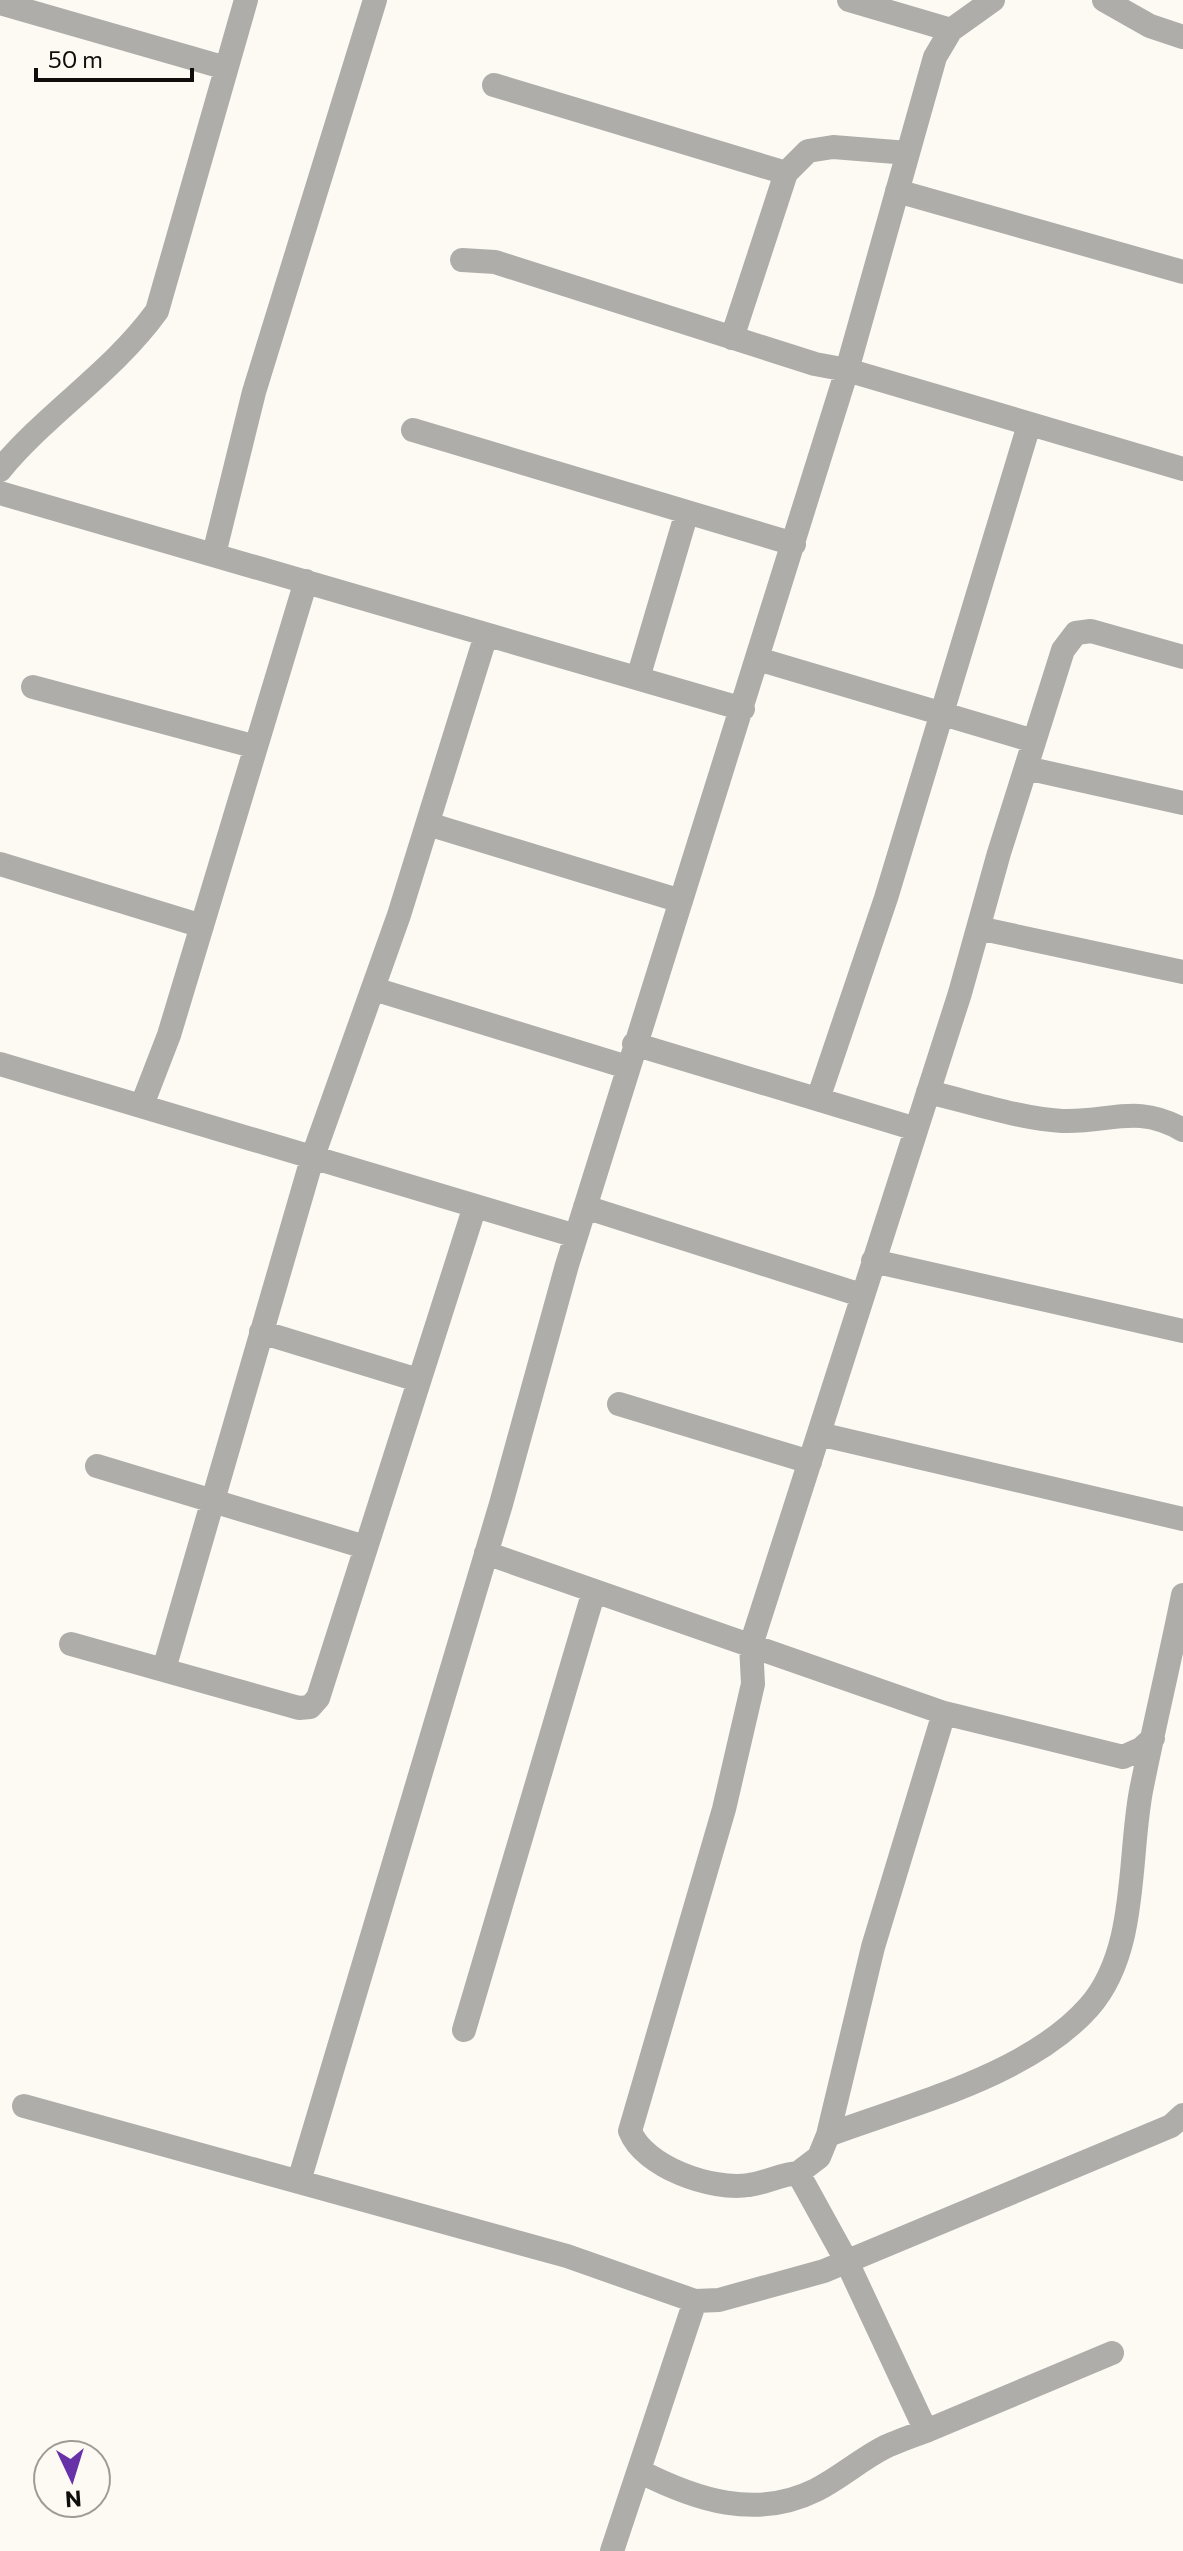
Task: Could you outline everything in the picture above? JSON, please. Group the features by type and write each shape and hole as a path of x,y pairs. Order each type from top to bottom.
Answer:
{"street":[{"path":"0,470 19,447 135,342 157,311 246,0"},
{"path":"214,554 254,392 375,0"},
{"path":"849,0 951,30"},
{"path":"299,2181 486,1553 576,1236 847,370 935,57 951,30 993,0"},
{"path":"1104,0 1150,26 1183,37"},
{"path":"0,3 226,68"},
{"path":"494,85 786,173"},
{"path":"732,338 786,173 808,151 833,147 908,153"},
{"path":"897,191 1183,272"},
{"path":"462,260 495,262 815,364 847,370 1183,469"},
{"path":"818,1099 886,898 939,713 1029,425"},
{"path":"413,430 794,544"},
{"path":"0,493 743,709"},
{"path":"638,678 687,512"},
{"path":"142,1105 169,1035 306,581"},
{"path":"944,1713 873,1947 828,2135 819,2157 798,2173 748,2185 723,2184 691,2177 642,2152 630,2131 724,1809 753,1684 751,1645 928,1092 1063,650 1076,633 1091,631 1183,657"},
{"path":"164,1669 312,1159 374,989 486,635"},
{"path":"758,659 1034,741"},
{"path":"33,687 256,747"},
{"path":"1026,768 1183,803"},
{"path":"428,824 681,901"},
{"path":"0,864 202,926"},
{"path":"978,928 1183,972"},
{"path":"374,989 818,1099 916,1129"},
{"path":"0,1064 576,1236"},
{"path":"928,1092 1063,1121 1145,1114 1163,1118 1183,1130"},
{"path":"71,1644 299,1708 310,1707 318,1698 475,1206"},
{"path":"585,1207 861,1295"},
{"path":"873,1261 1183,1331"},
{"path":"261,1332 418,1380"},
{"path":"619,1404 810,1462"},
{"path":"819,1434 1183,1519"},
{"path":"97,1466 365,1547"},
{"path":"486,1553 944,1713 1123,1757 1141,1749 1153,1738"},
{"path":"464,2030 594,1591"},
{"path":"828,2135 988,2076 1053,2037 1087,2010 1102,1991 1116,1959 1141,1794 1183,1595"},
{"path":"24,2106 567,2256 695,2301 742,2294 847,2262 1171,2126 1183,2115"},
{"path":"798,2173 847,2262 926,2431"},
{"path":"612,2551 695,2301"},
{"path":"639,2471 709,2500 755,2507 789,2502 818,2489 884,2447 1112,2353"}]}
